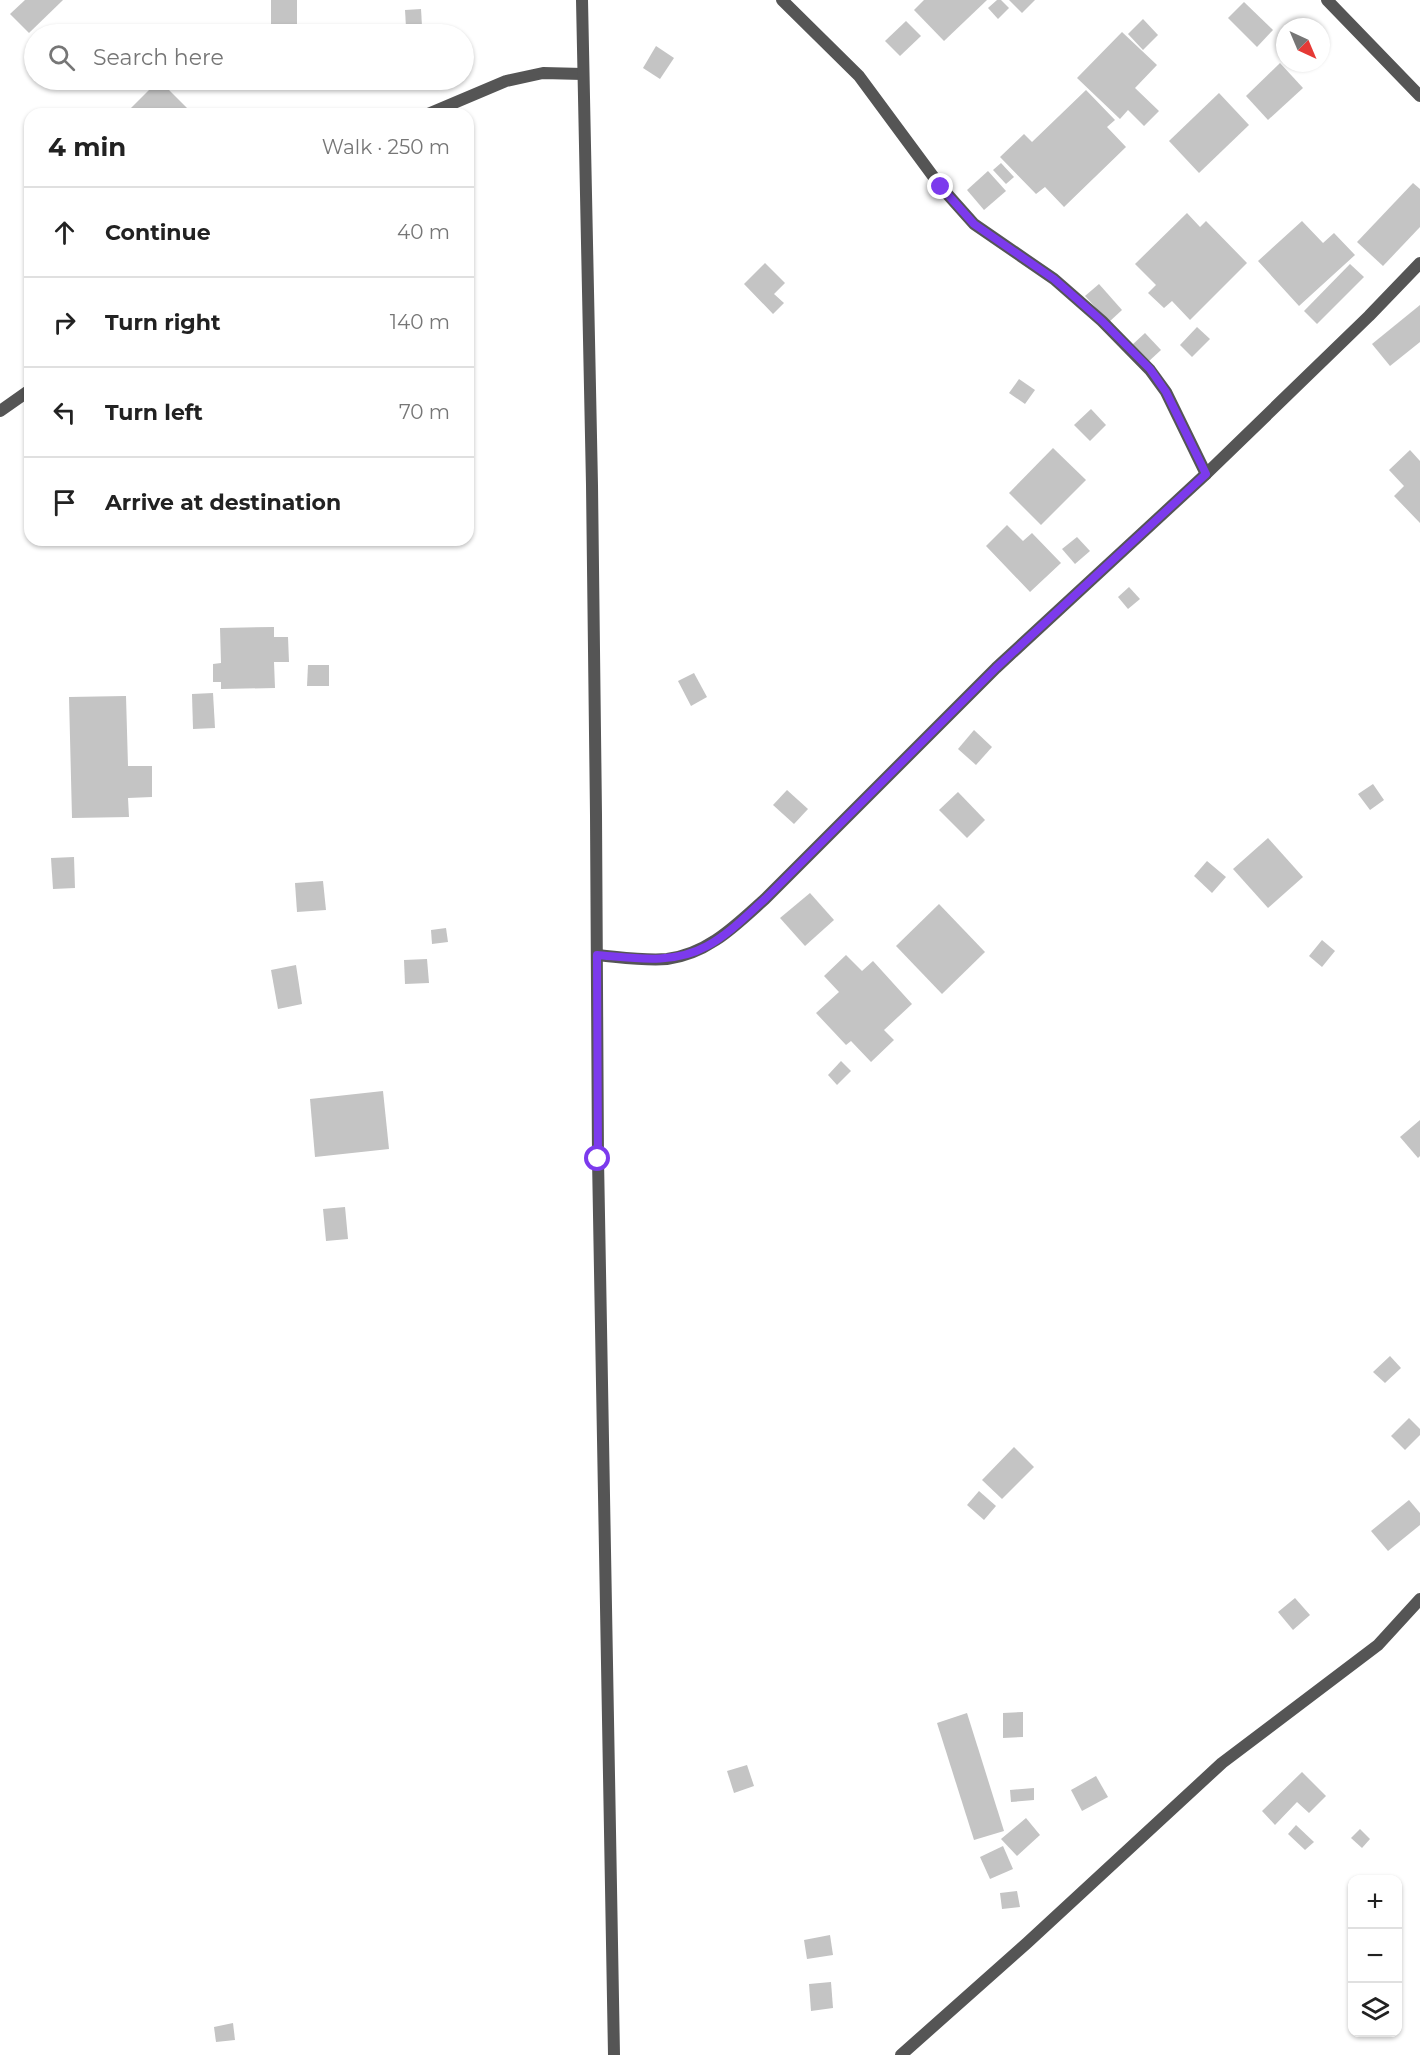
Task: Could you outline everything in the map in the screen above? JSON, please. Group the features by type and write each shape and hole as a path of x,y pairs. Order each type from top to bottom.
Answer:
{"street":[{"path":"582,0 592,485 598,1171 614,2055"},
{"path":"782,0 859,76 936,179 974,224 1054,279 1102,321 1150,369 1166,392 1206,474"},
{"path":"1327,0 1420,96"},
{"path":"442,108 506,81 543,73 583,74"},
{"path":"597,955 645,959 667,958 687,954 725,934 765,899 996,668 1206,474 1369,316 1420,263"},
{"path":"0,411 24,394"},
{"path":"901,2055 1027,1943 1222,1763 1378,1645 1420,1599"}],"building":[{"path":"25,0 63,0 38,24 24,24 24,28 10,14"},
{"path":"271,0 297,0 297,24 271,24"},
{"path":"924,0 987,0 944,41 914,10"},
{"path":"997,0 1001,0 1009,8 998,19 988,8"},
{"path":"1009,0 1035,0 1022,13"},
{"path":"1244,2 1273,30 1257,47 1228,18"},
{"path":"421,9 422,24 406,24 405,10"},
{"path":"1143,19 1158,35 1143,50 1128,34"},
{"path":"906,21 921,36 900,56 885,41"},
{"path":"1122,32 1157,65 1135,88 1159,111 1144,126 1128,110 1120,119 1077,78"},
{"path":"656,46 674,58 660,79 643,68"},
{"path":"1276,67 1276,72 1288,72 1303,88 1268,120 1246,96"},
{"path":"149,90 169,90 187,108 131,108"},
{"path":"1086,90 1115,120 1107,127 1126,147 1064,207 1045,187 1036,194 1000,157 1024,134 1032,142"},
{"path":"1219,93 1249,125 1199,173 1169,141"},
{"path":"1001,163 1014,177 1006,184 993,170"},
{"path":"988,171 1006,191 984,210 967,190"},
{"path":"1413,183 1420,189 1420,227 1383,266 1357,242"},
{"path":"1187,213 1200,227 1206,221 1247,263 1190,320 1172,301 1164,308 1148,293 1156,285 1135,264"},
{"path":"1302,221 1323,243 1334,233 1355,255 1299,306 1258,261"},
{"path":"765,263 785,283 774,294 784,303 773,314 744,284"},
{"path":"1350,264 1364,277 1317,324 1304,311"},
{"path":"1099,284 1122,310 1109,322 1085,296"},
{"path":"1420,305 1420,342 1390,366 1372,344"},
{"path":"1197,327 1210,339 1192,357 1180,345"},
{"path":"1145,333 1161,350 1148,362 1132,345"},
{"path":"1019,379 1035,390 1025,404 1009,393"},
{"path":"1091,409 1106,425 1090,441 1074,425"},
{"path":"1053,448 1086,480 1041,525 1009,493"},
{"path":"1410,450 1420,461 1420,523 1394,496 1404,486 1389,470"},
{"path":"1007,525 1023,541 1032,533 1061,563 1030,592 986,546"},
{"path":"1077,537 1090,551 1075,564 1062,549"},
{"path":"1129,587 1140,599 1128,609 1118,597"},
{"path":"274,627 274,637 288,637 289,662 274,662 275,688 221,689 221,682 213,682 213,664 221,663 220,628"},
{"path":"308,665 329,665 329,686 307,686"},
{"path":"694,673 707,697 691,706 678,681"},
{"path":"213,693 215,728 193,729 192,694"},
{"path":"126,696 128,766 152,766 152,797 128,798 129,817 72,818 69,697"},
{"path":"974,730 992,747 976,765 958,749"},
{"path":"1373,784 1384,800 1370,810 1358,794"},
{"path":"787,790 808,809 794,824 773,805"},
{"path":"958,792 985,820 967,838 939,810"},
{"path":"1268,838 1303,877 1268,908 1233,869"},
{"path":"74,857 75,888 53,889 51,858"},
{"path":"1207,861 1226,877 1212,893 1194,876"},
{"path":"323,881 326,910 297,912 295,883"},
{"path":"810,893 834,920 805,946 780,918"},
{"path":"939,904 985,952 942,994 896,946"},
{"path":"446,928 448,942 432,944 431,930"},
{"path":"1322,940 1335,951 1322,967 1309,956"},
{"path":"846,955 862,971 873,961 912,1004 884,1030 894,1040 871,1062 851,1041 846,1045 816,1013 839,992 824,976"},
{"path":"427,959 429,983 405,984 404,960"},
{"path":"296,965 302,1004 278,1009 271,970"},
{"path":"841,1061 851,1071 837,1085 828,1075"},
{"path":"383,1091 389,1149 315,1157 310,1099"},
{"path":"1420,1120 1420,1156 1418,1158 1400,1137"},
{"path":"345,1207 348,1239 326,1241 323,1209"},
{"path":"1390,1356 1401,1368 1385,1383 1373,1372"},
{"path":"1409,1418 1420,1429 1420,1435 1405,1450 1391,1436"},
{"path":"1014,1447 1034,1467 1002,1499 982,1480"},
{"path":"979,1491 996,1506 984,1520 967,1505"},
{"path":"1409,1500 1420,1513 1420,1525 1388,1551 1371,1531"},
{"path":"1295,1598 1310,1615 1293,1630 1278,1612"},
{"path":"1023,1712 1023,1737 1003,1738 1003,1713"},
{"path":"967,1713 1004,1831 974,1840 937,1723"},
{"path":"747,1765 754,1786 734,1793 727,1771"},
{"path":"1302,1772 1326,1796 1309,1813 1297,1802 1275,1825 1262,1811"},
{"path":"1096,1776 1108,1797 1082,1811 1071,1790"},
{"path":"1034,1788 1034,1800 1011,1802 1010,1790"},
{"path":"1026,1818 1040,1835 1017,1856 1001,1839"},
{"path":"1296,1825 1314,1842 1305,1850 1288,1834"},
{"path":"1360,1829 1370,1839 1362,1848 1351,1838"},
{"path":"1003,1846 1013,1869 990,1879 980,1857"},
{"path":"1017,1891 1020,1907 1002,1909 1000,1893"},
{"path":"830,1935 833,1955 807,1959 804,1940"},
{"path":"831,1982 833,2008 811,2011 809,1984"},
{"path":"233,2023 235,2040 216,2042 214,2027"}],"route":[{"path":"598,1159 597,955 645,959 667,958 687,954 725,934 765,899 996,668 1206,474 1166,392 1150,369 1102,321 1054,279 1008,245 974,224 941,187"}]}
